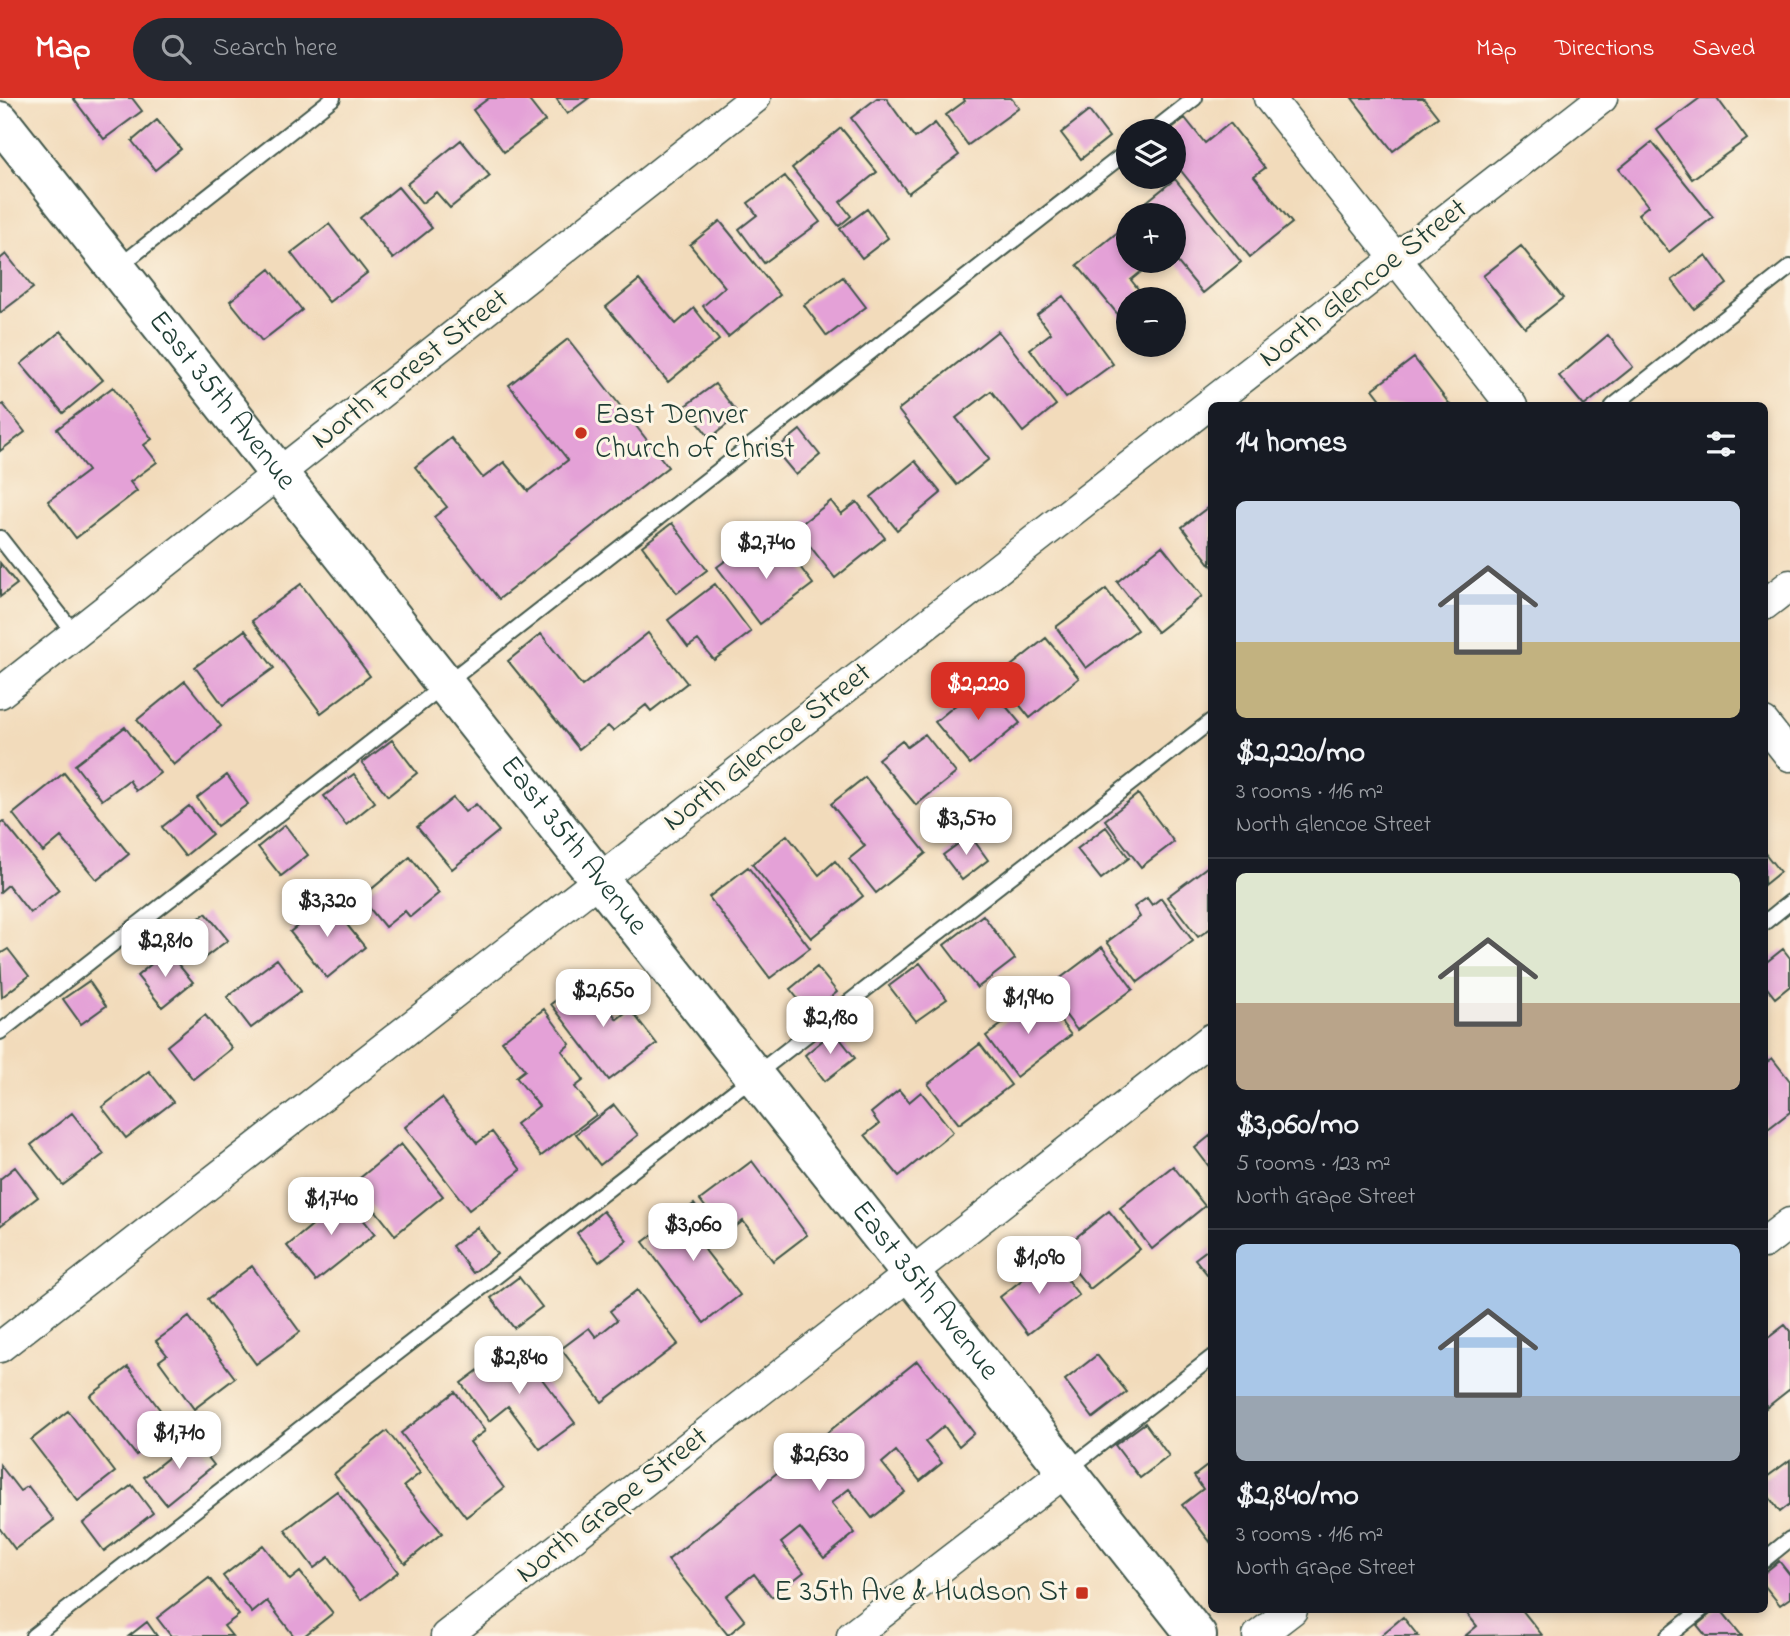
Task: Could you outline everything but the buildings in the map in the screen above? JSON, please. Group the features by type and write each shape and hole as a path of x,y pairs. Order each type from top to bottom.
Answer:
{"street":[{"name":"North Forest Street","path":"0,692 755,98"},
{"path":"1269,98 1509,402"},
{"name":"North Glencoe Street","path":"1212,402 1602,98"},
{"name":"East 35th Avenue","path":"0,121 1197,1636"},
{"name":"North Glencoe Street","path":"0,1347 1208,405"},
{"path":"1768,602 1790,585"},
{"path":"1768,728 1790,757"},
{"name":"North Grape Street","path":"446,1636 1208,1041"},
{"path":"1768,1240 1790,1223"},
{"path":"852,1636 1065,1472"},
{"path":"1258,1636 1288,1613"}],"lane":[{"path":"116,268 333,98"},
{"path":"1168,119 1195,98"},
{"path":"0,1032 1116,160"},
{"path":"1618,402 1790,267"},
{"path":"0,538 75,634"},
{"path":"33,1636 1208,723"},
{"path":"1768,920 1790,902"},
{"path":"1065,1472 1208,1359"},
{"path":"1768,1557 1790,1539"},
{"path":"1668,1636 1697,1613"}],"place":[{"name":"East Denver Church of Christ","path":"581,433"},
{"name":"E 35th Ave & Hudson St","path":"1082,1593"}]}
